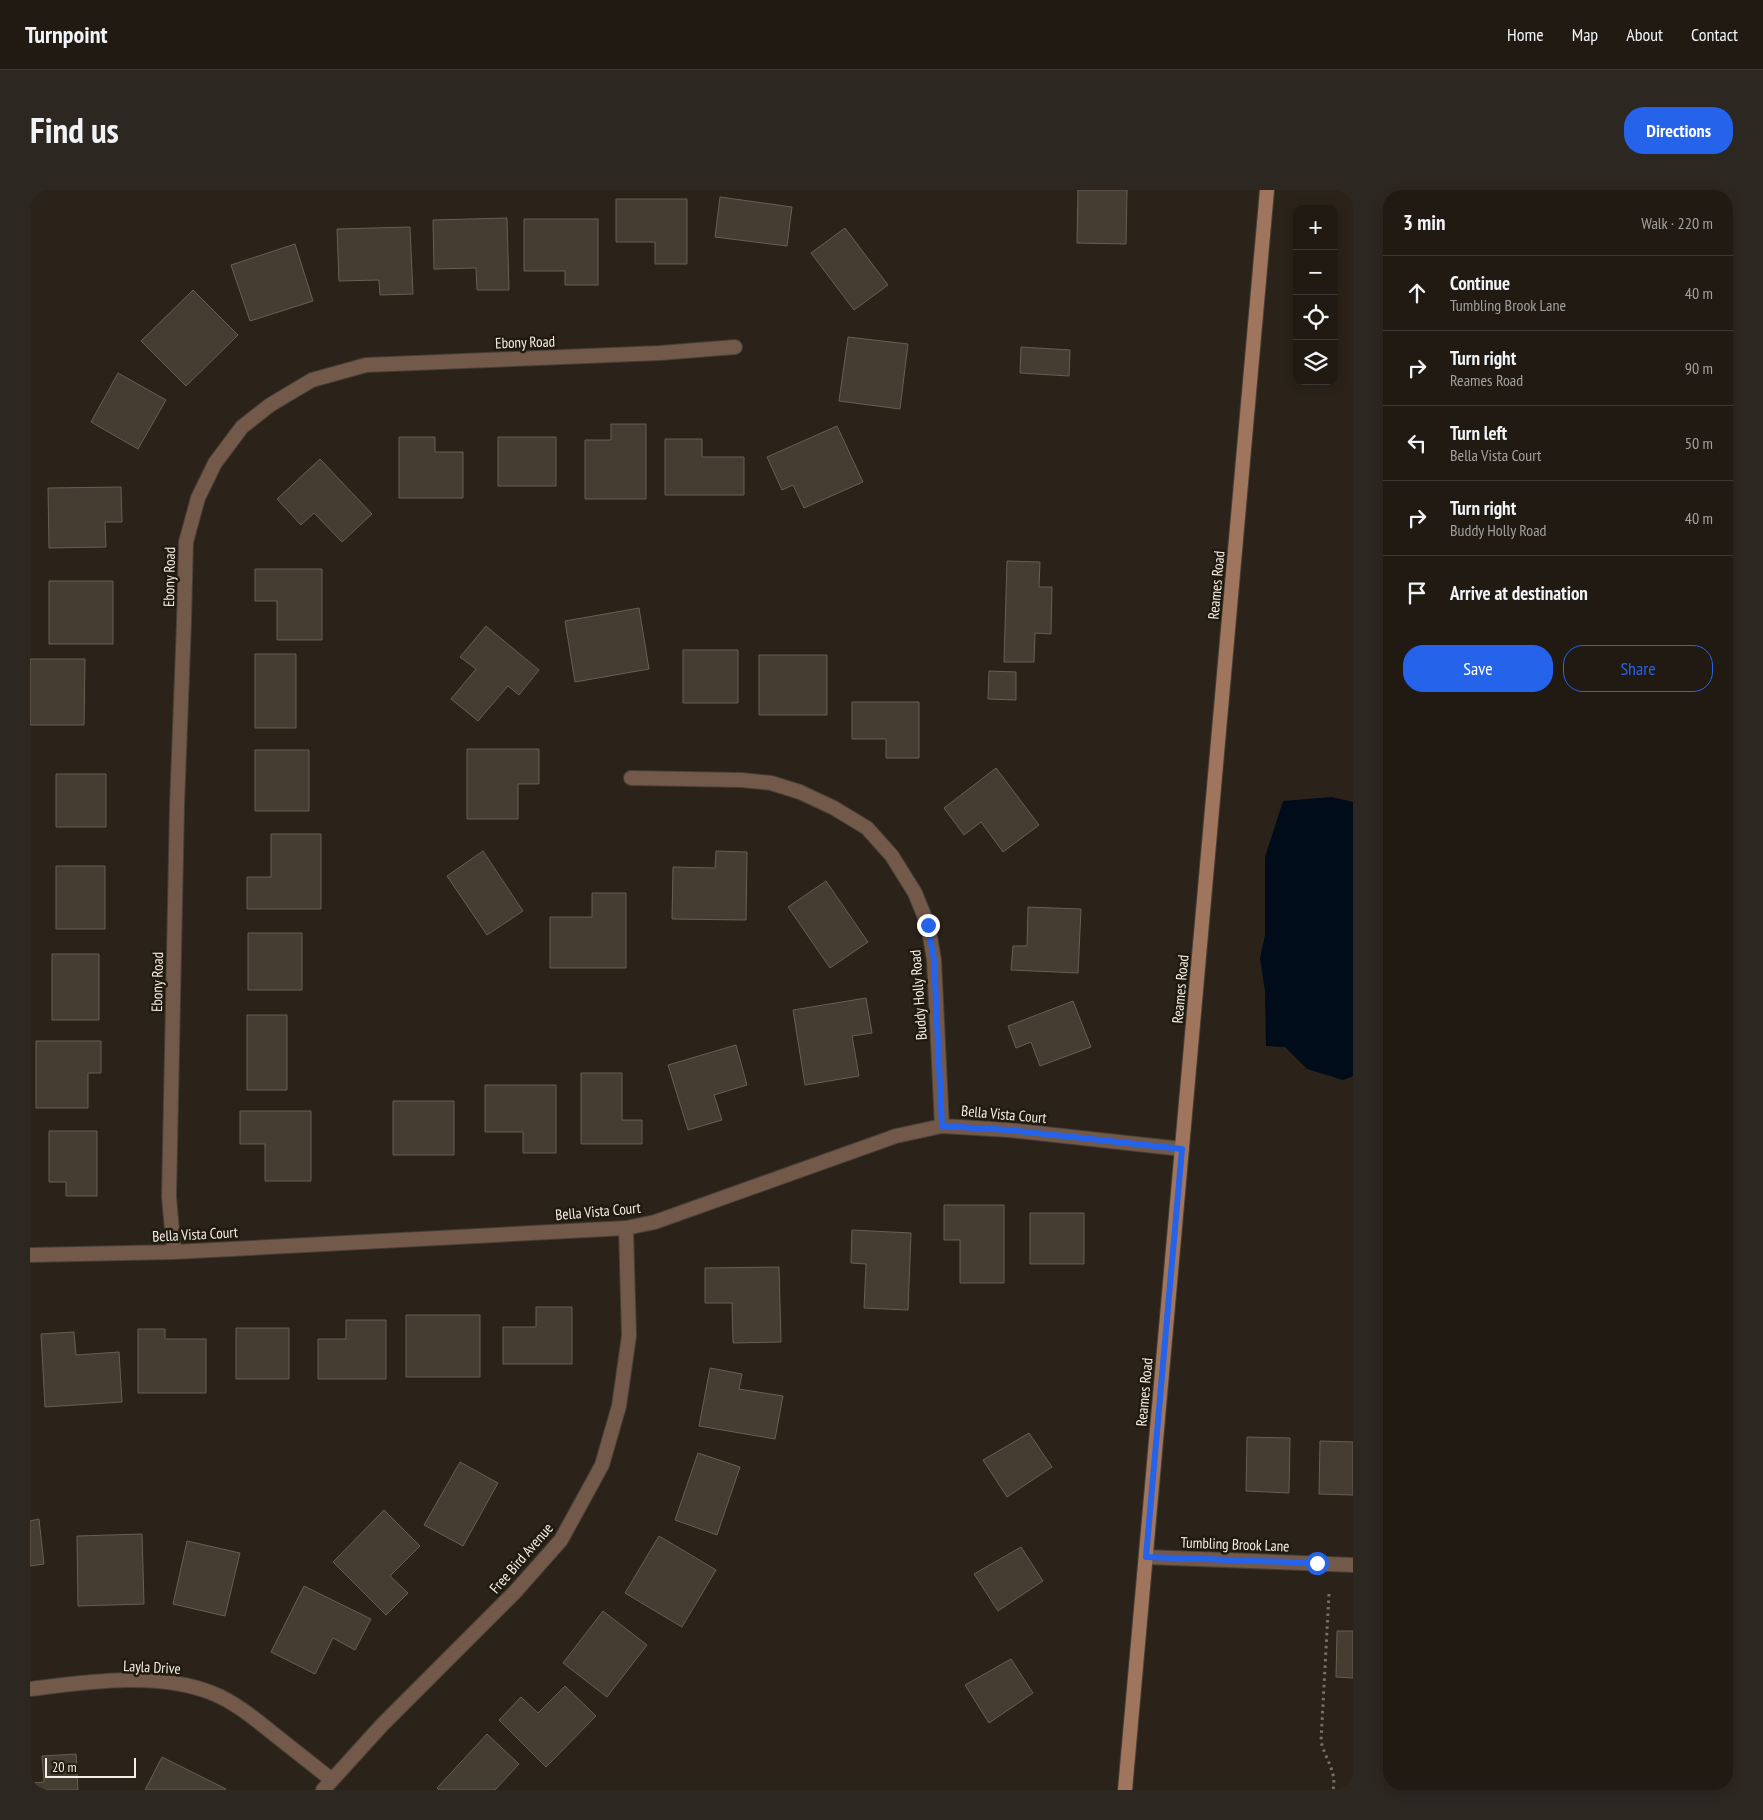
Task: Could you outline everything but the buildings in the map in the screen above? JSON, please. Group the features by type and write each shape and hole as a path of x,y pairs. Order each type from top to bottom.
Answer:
{"main road":[{"name":"Reames Road","path":"1125,1790 1267,190"}],"street":[{"name":"Ebony Road","path":"174,1252 169,1197 177,806 186,542 198,498 215,463 242,427 270,405 312,380 366,366 660,353 735,347"},
{"name":"Buddy Holly Road","path":"631,778 742,780 771,783 800,792 834,808 867,828 892,856 916,893 928,925 934,960 942,1126"},
{"name":"Bella Vista Court","path":"30,1255 174,1252 626,1228 655,1222 896,1136 942,1126 1009,1130 1182,1149"},
{"name":"Free Bird Avenue","path":"327,1785 382,1725 515,1592 561,1540 602,1465 619,1406 629,1336 626,1228"},
{"name":"Tumbling Brook Lane","path":"1146,1557 1353,1565"},
{"name":"Layla Drive","path":"30,1689 135,1680 179,1682 212,1693 244,1710 327,1785"}],"path":[{"path":"1328,1594 1321,1741 1332,1768 1335,1782 1333,1790"}],"water":[{"path":"1332,797 1353,802 1353,1076 1343,1080 1307,1069 1285,1047 1266,1046 1265,991 1260,958 1265,935 1265,857 1283,801"}],"route":[{"path":"928,925 934,960 942,1126 1009,1130 1182,1149 1146,1557 1317,1563"}]}
